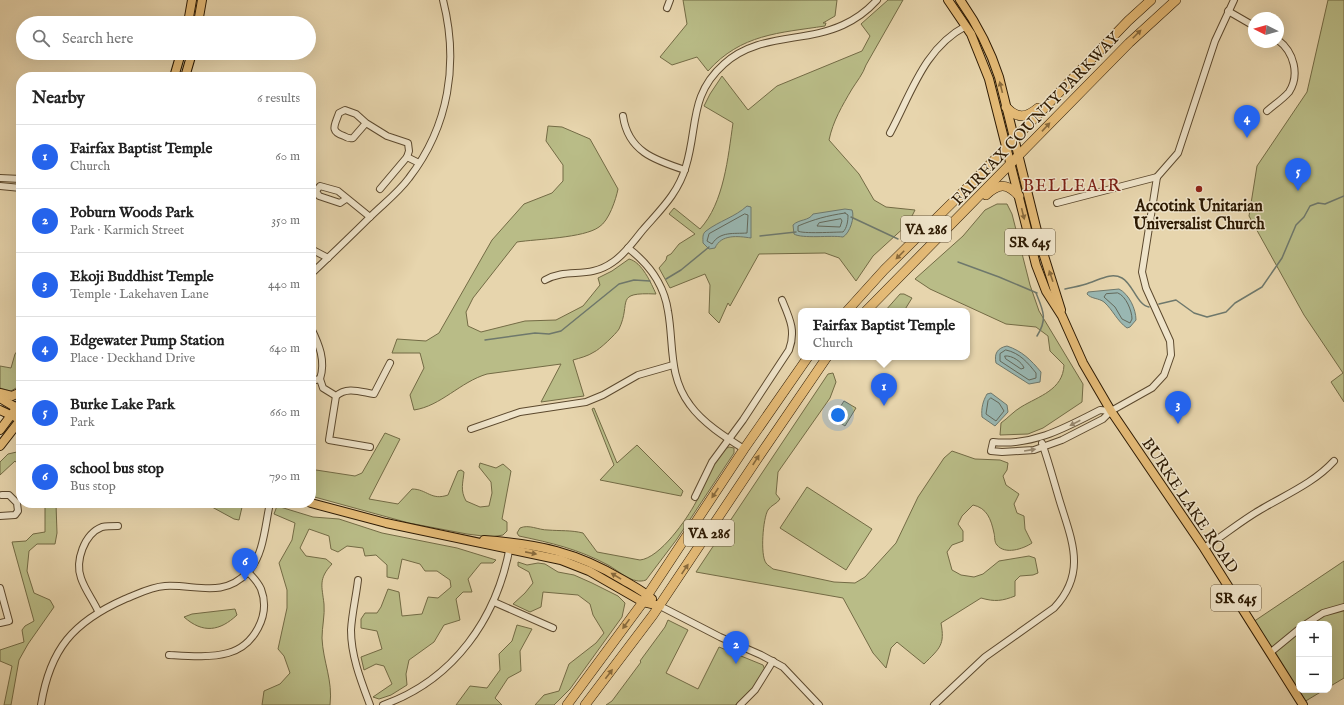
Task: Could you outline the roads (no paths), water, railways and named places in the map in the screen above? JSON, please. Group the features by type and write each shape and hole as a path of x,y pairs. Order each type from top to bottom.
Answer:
{"highway":[{"name":"FAIRFAX COUNTY PARKWAY","path":"850,308 884,270 1128,21 1151,0"},
{"name":"FAIRFAX COUNTY PARKWAY","path":"869,308 962,214 1018,154 1142,30 1176,0"},
{"path":"1006,107 1017,116 1029,115 1062,89"},
{"path":"962,214 997,186 1012,188 1019,196"},
{"name":"VA 286","path":"567,705 645,598 744,449 806,360"},
{"name":"VA 286","path":"585,705 660,606 825,360"}],"main road":[{"path":"189,16 192,0"},
{"path":"199,16 202,0"},
{"name":"BURKE LAKE ROAD","path":"948,0 966,26 981,56 989,79 1036,265 1046,291 1062,316"},
{"name":"BURKE LAKE ROAD","path":"960,0 980,31 991,54 1040,242 1062,316 1083,363 1111,411 1204,548 1271,652 1303,705"},
{"path":"175,72 179,60"},
{"path":"186,72 190,60"},
{"path":"0,393 12,396 16,394"},
{"path":"0,398 16,405"},
{"path":"0,410 16,418"},
{"path":"0,430 16,412"},
{"path":"0,446 16,426"},
{"path":"316,504 386,523 438,534 554,550 579,557 596,564 645,598 660,606"}],"street":[{"path":"316,269 397,192 419,163 438,127 448,92 451,67 451,44 443,0"},
{"path":"667,8 670,0"},
{"path":"545,280 557,275 585,274 599,270 614,261 628,248 670,200 678,187 685,170 698,102 709,81 723,64 739,53 758,44 823,32 843,25 862,14 877,0"},
{"path":"1111,411 1100,410 1041,438 1016,442 993,442 991,451 1017,452 1044,447 1103,419 1111,411 1152,388 1164,375 1170,362 1171,348 1169,336 1146,288 1142,272 1157,177 1178,153 1215,41 1234,0"},
{"path":"1228,11 1248,23"},
{"path":"890,132 921,71 932,54 949,36 966,26"},
{"path":"1267,111 1285,96 1294,80 1292,58 1284,46"},
{"path":"366,122 353,138 344,136 334,131 339,113 345,110 356,114 388,136 408,143 409,150 407,157 380,189"},
{"path":"623,116 628,134 639,148 652,158 685,170"},
{"path":"407,157 419,163"},
{"path":"1057,203 1157,177"},
{"path":"0,178 16,179"},
{"path":"0,186 16,188"},
{"path":"346,199 370,217"},
{"path":"628,248 649,267 663,292 668,311 673,365 680,388 690,405 707,422 744,449"},
{"path":"316,252 328,258"},
{"path":"695,497 712,462 782,362 793,340 792,322 782,300"},
{"path":"316,343 323,365 320,379 323,388 336,396"},
{"path":"370,447 329,440 336,396 341,391 347,390 374,394 390,363"},
{"path":"471,428 520,412 586,402 603,395 638,374 673,365"},
{"path":"316,380 320,379"},
{"path":"934,705 986,657 1054,608 1063,598 1070,586 1074,568 1074,547 1041,438"},
{"path":"1204,548 1259,510 1299,488 1317,476 1334,461"},
{"path":"2,495 9,495 16,502"},
{"path":"0,516 15,515 18,511 18,508"},
{"path":"41,705 47,678 57,654 76,629 98,611 154,588 174,586 216,589 229,585 248,572 260,550 269,508"},
{"path":"98,611 80,576 80,558 85,544 93,534 103,527 118,526"},
{"path":"383,705 414,692 446,668 474,637 494,602 510,545"},
{"path":"169,655 222,654 235,651 246,644 260,625 264,606 260,587 248,572"},
{"path":"358,580 352,621 352,637 358,670 370,705"},
{"path":"0,588 3,612 9,621 0,623"},
{"path":"494,602 553,628"},
{"path":"660,606 720,637 773,661 791,674 819,705"},
{"path":"1311,621 1323,614 1344,607"},
{"path":"1271,652 1296,631"},
{"path":"740,705 755,690 773,661"}],"water":[{"path":"747,206 751,207 751,238 726,238 721,240 715,248 709,249 703,243 703,235 706,231"},
{"path":"845,209 852,210 853,217 850,229 843,237 803,236 794,234 793,225 809,218 813,214"},
{"path":"1119,289 1129,298 1136,316 1136,320 1130,327 1127,328 1120,322 1104,302 1087,294 1088,292"},
{"path":"1007,346 1022,353 1034,364 1041,372 1040,382 1029,384 996,363 995,357 997,352 1001,348"},
{"path":"991,393 1007,405 1008,412 995,426 982,417 984,399 987,394"}],"waterway":[{"path":"1159,304 1176,300 1194,313 1207,317 1226,312 1235,303 1262,287 1282,258 1296,225 1304,217 1310,206 1318,203 1325,204 1344,196"},
{"path":"851,217 898,239"},
{"path":"760,236 796,232"},
{"path":"666,279 681,270 709,247"},
{"path":"958,262 1037,293"},
{"path":"1065,289 1083,285 1109,276 1118,276 1126,281 1138,299 1149,307"},
{"path":"485,340 535,333 549,334 561,331 619,284 634,280 650,281"},
{"path":"1036,293 1041,304 1043,314 1042,324 1037,336"}],"place":[{"name":"Edgewater Pump Station","path":"1247,138"},
{"name":"Accotink Unitarian Universalist Church","path":"1199,189"},
{"name":"Burke Lake Park","path":"1298,191"},
{"name":"Fairfax Baptist Temple","path":"884,406"},
{"name":"Ekoji Buddhist Temple","path":"1178,424"},
{"name":"school bus stop","path":"245,581"},
{"name":"Poburn Woods Park","path":"736,664"}],"district":[{"name":"BELLEAIR","path":"1072,185"}]}
